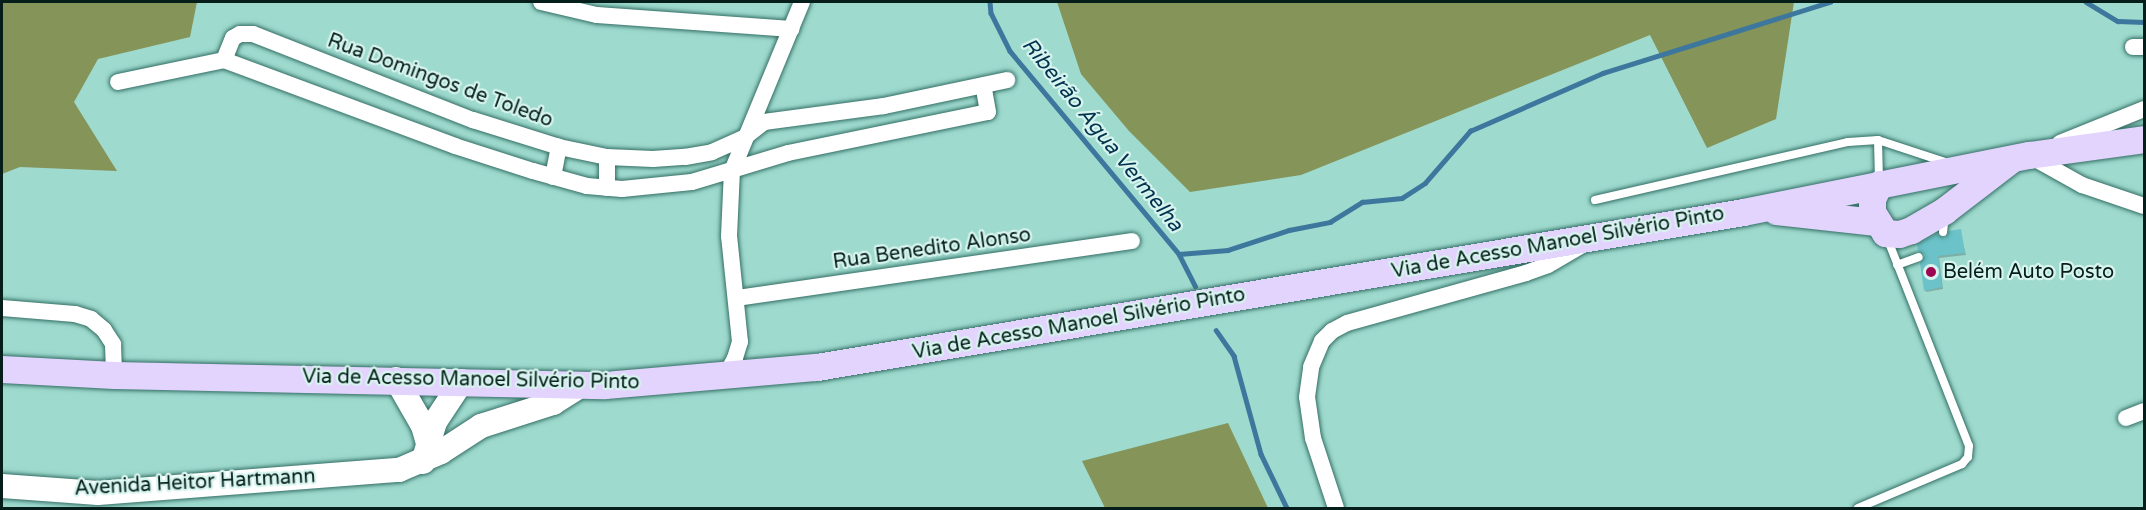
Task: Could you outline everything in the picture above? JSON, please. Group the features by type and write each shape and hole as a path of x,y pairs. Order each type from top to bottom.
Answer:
{"main road":[{"name":"Via de Acesso Manoel Silvério Pinto","path":"2,369 114,375 604,385 855,362 1594,237 2021,157 2145,139"},
{"path":"1757,208 1880,227 1899,234 1944,221 1972,191 2021,157"},
{"path":"1879,184 1872,199 1872,212 1880,227"}],"street":[{"path":"726,375 740,342 729,237 732,171 802,2"},
{"path":"547,3 597,15 791,29"},
{"name":"Rua Domingos de Toledo","path":"224,60 233,38 240,34 253,34 473,120 559,147 607,157 685,157 712,152 745,137 764,122 884,105 1007,80"},
{"path":"118,82 224,60 455,146 553,177 587,186 607,188 692,182 788,153 987,112 982,85"},
{"path":"2021,157 2145,109"},
{"path":"2107,145 2145,133"},
{"path":"553,177 559,147"},
{"path":"607,157 607,188"},
{"path":"2021,157 2082,185 2145,206"},
{"path":"1336,508 1313,438 1308,404 1311,367 1322,341 1332,331 1347,323 1548,265 1594,237"},
{"name":"Rua Benedito Alonso","path":"737,298 1132,241"},
{"path":"2,308 75,314 91,319 104,330 113,344 114,375"},
{"path":"396,379 423,426 425,452"},
{"path":"425,452 435,422 462,381"},
{"name":"Avenida Heitor Hartmann","path":"2,486 97,501 399,470 425,452 481,426 553,403 584,384"},
{"path":"2126,418 2145,411"}],"lane":[{"path":"1595,200 1848,142 1878,140 1966,168"},
{"path":"1878,140 1879,184"},
{"path":"1858,508 1962,464 1968,457 1969,446 1898,265 1880,227"},
{"path":"1898,265 1919,257"}],"green space":[{"path":"2,2 197,2 190,37 98,59 74,102 117,171 20,167 2,174"},
{"path":"1057,2 1794,2 1776,119 1707,148 1650,35 1301,175 1190,192 1129,131 1081,74"},
{"path":"1228,423 1268,508 1105,508 1082,461"}],"building":[{"name":"Belém Auto Posto","path":"1961,229 1965,253 1938,256 1942,287 1924,291 1920,263 1925,255 1918,251 1917,244 1936,234 1945,238 1949,231"}],"waterway":[{"name":"Ribeirão Água Vermelha","path":"990,2 991,13 1010,51 1179,254 1195,286"},
{"path":"1179,254 1228,250 1289,230 1330,222 1362,202 1402,198 1425,183 1470,131 1603,73 1830,2"},
{"path":"2086,2 2118,21 2144,22"},
{"name":"Ribeirão Água Vermelha","path":"1216,330 1234,356 1261,454 1287,508"}],"place":[{"name":"Belém Auto Posto","path":"1931,272"}]}
